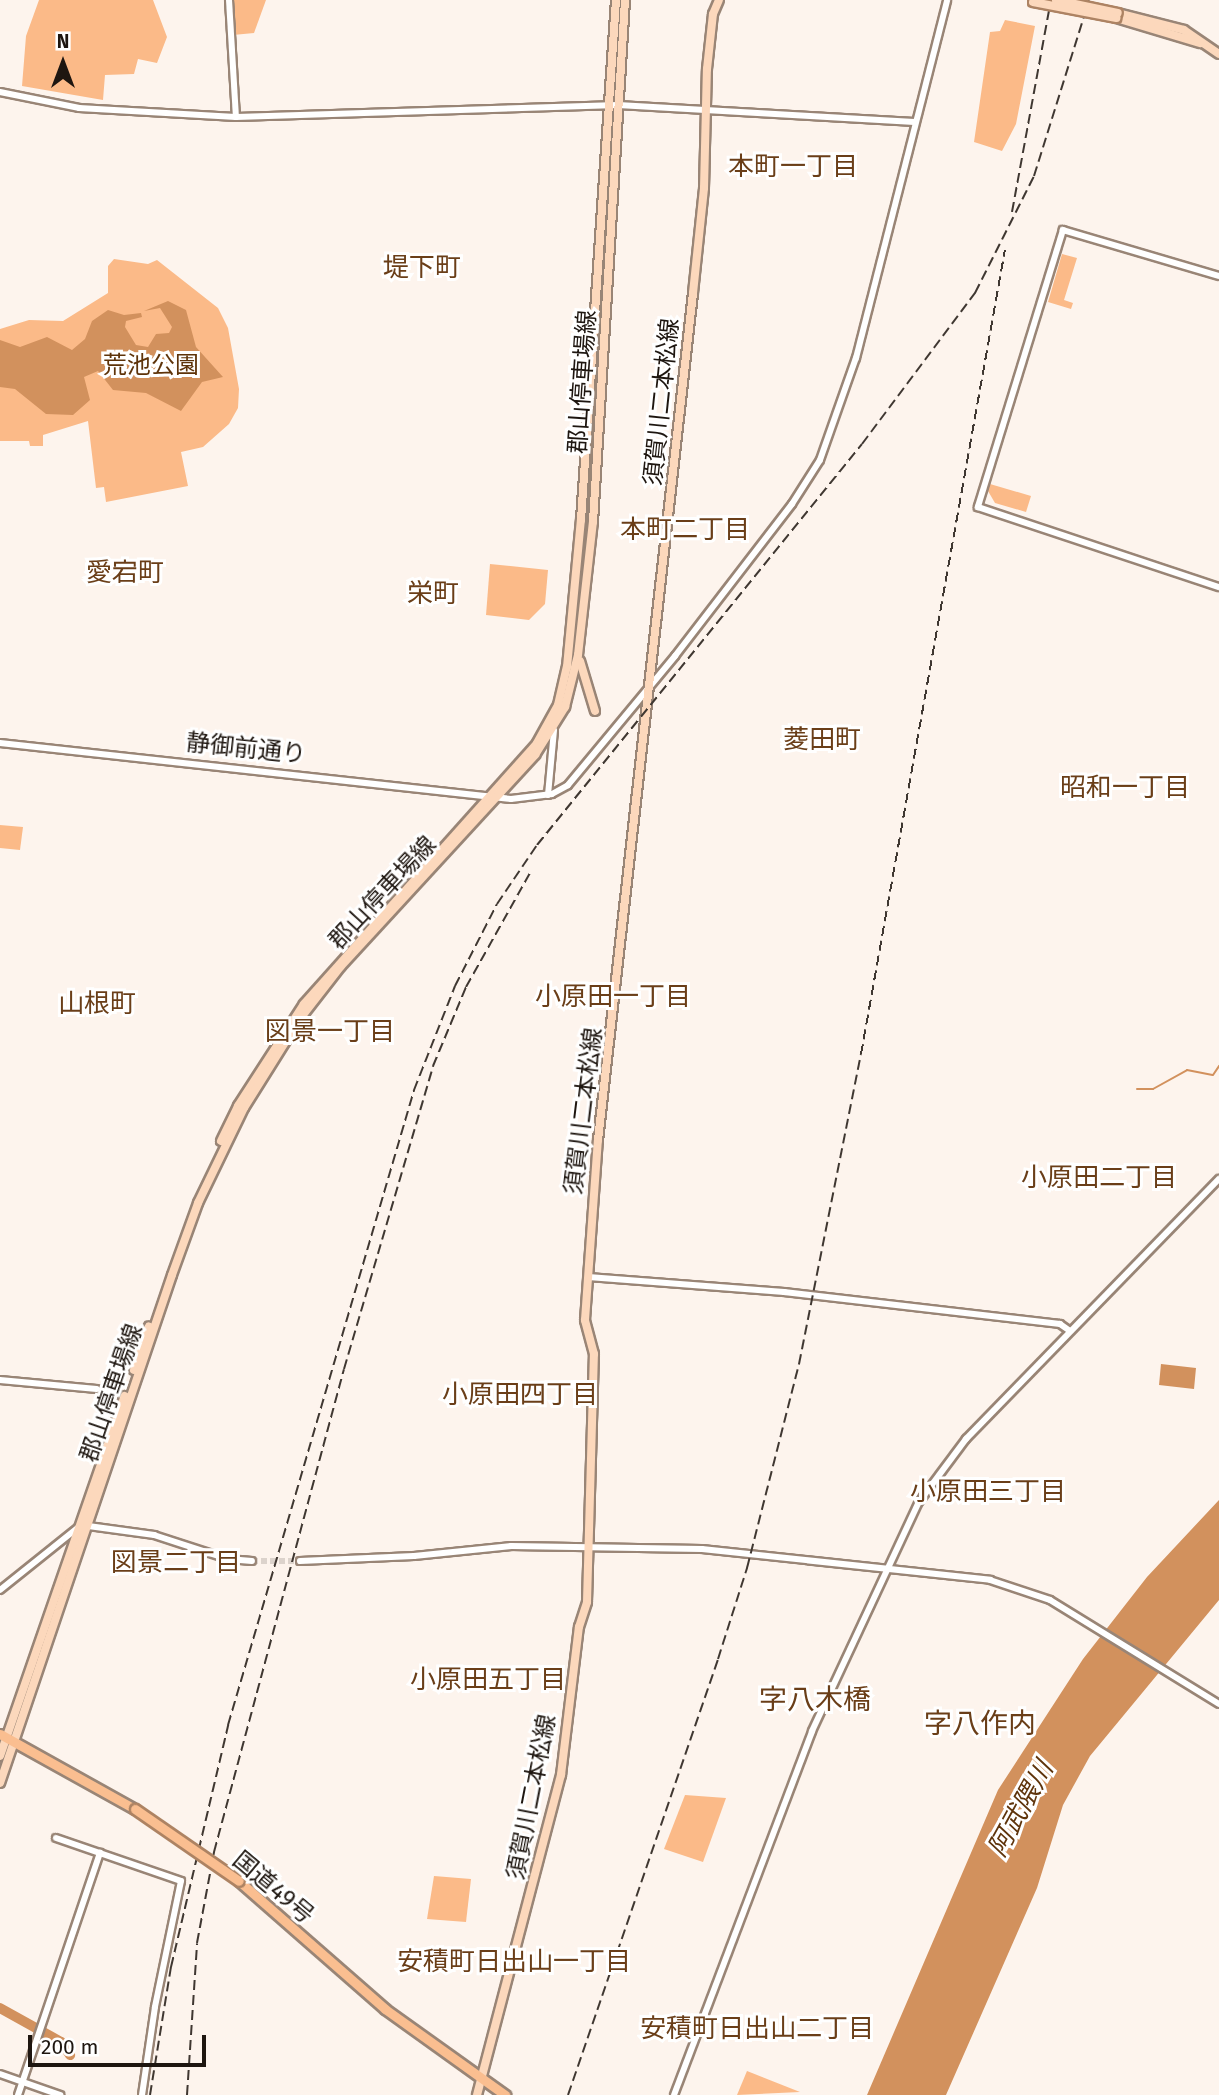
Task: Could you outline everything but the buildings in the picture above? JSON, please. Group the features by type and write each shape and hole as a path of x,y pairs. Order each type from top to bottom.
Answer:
{"highway":[{"name":"国道49号","path":"6,1738 135,1809 239,1881 384,2009 505,2095"}],"main road":[{"name":"郡山停車場線","path":"0,1756 194,1215 250,1098 299,1020 341,966 498,797 554,730 569,695 578,655 593,522 616,0"},
{"name":"郡山停車場線","path":"83,1526 192,1205 238,1106 304,1004 537,743 565,681 613,105 625,0"},
{"name":"須賀川二本松線","path":"477,2095 561,1775 579,1627 587,1602 594,1366 585,1320 601,1109 693,293 708,109 707,69 713,13 719,0"},
{"path":"1056,0 1117,15"},
{"path":"1030,1 1173,26 1219,54"},
{"path":"578,655 595,711"},
{"name":"郡山停車場線","path":"0,1783 6,1738"}],"street":[{"path":"229,0 236,117"},
{"path":"548,795 575,778 650,687 792,504 820,460 856,358 947,0"},
{"path":"0,92 79,108 236,117 613,105 915,122"},
{"path":"1219,276 1063,230 978,508 1219,587"},
{"path":"548,795 554,730"},
{"name":"静御前通り","path":"0,743 487,796 548,795"},
{"path":"674,2095 811,1731 919,1502 943,1466 1219,1179"},
{"path":"588,1277 762,1290 1060,1324 1070,1331"},
{"path":"0,1380 97,1389"},
{"path":"0,1590 83,1526 154,1535 228,1559 253,1561"},
{"path":"300,1561 414,1556 511,1546 702,1549 965,1576 1041,1595 1219,1704"},
{"path":"56,1838 181,1881 155,2007 142,2095"},
{"path":"18,2095 100,1853"},
{"path":"0,2074 60,2095"}],"green space":[{"path":"39,0 153,0 167,37 157,63 138,59 134,74 105,75 103,100 22,86 26,36"},
{"path":"234,0 266,0 254,33 233,35"},
{"path":"1005,20 1035,26 1016,124 1002,151 974,142 990,32 1000,31"},
{"path":"1062,254 1077,258 1064,300 1073,303 1071,309 1048,302"},
{"name":"荒池公園","path":"114,259 148,264 157,260 218,308 228,328 239,389 238,408 229,424 203,447 181,452 188,486 106,502 104,487 96,488 88,421 43,435 43,446 30,446 29,441 0,441 0,329 29,320 63,321 108,293 108,266"},
{"path":"990,484 1031,496 1026,512 995,503 988,491"},
{"path":"490,564 548,570 545,604 529,620 486,615"},
{"path":"0,825 23,827 20,850 0,848"},
{"path":"685,1795 726,1798 703,1862 664,1849"},
{"path":"434,1876 471,1879 466,1922 427,1919"},
{"path":"747,2071 800,2092 737,2095"}],"water":[{"path":"168,301 186,310 196,347 223,377 202,382 181,411 146,393 113,390 98,371 84,377 90,400 73,415 46,414 15,389 0,387 0,340 20,347 47,337 72,350 85,339 92,321 108,310 124,315 141,313 142,317 126,321 125,327 136,345 148,347 156,334 169,333 172,327 160,308 144,311"},
{"path":"1161,1364 1196,1368 1194,1389 1159,1385"},
{"name":"阿武隈川","path":"1219,1500 1219,1600 1090,1756 1063,1805 1037,1888 946,2095 867,2095 998,1790 1083,1659 1147,1577"}],"waterway":[{"path":"1137,1089 1153,1089 1187,1070 1213,1075 1219,1066"},
{"path":"0,2008 61,2042 70,2055"}],"tunnel":[{"path":"252,1561 300,1561"}],"railway":[{"path":"1012,212 1051,0"},
{"path":"150,2095 171,1967 228,1725 414,1090 455,986 497,904 537,845 862,444 975,293 1034,176 1089,0"},
{"path":"568,2095 747,1568 799,1364 861,1054 1005,250"},
{"path":"187,2095 197,1943 214,1852 344,1369 433,1066 466,987 530,873"}],"district":[{"name":"本町一丁目","path":"793,167"},
{"name":"堤下町","path":"422,268"},
{"name":"本町二丁目","path":"685,530"},
{"name":"愛宕町","path":"125,573"},
{"name":"栄町","path":"433,594"},
{"name":"菱田町","path":"822,740"},
{"name":"昭和一丁目","path":"1125,788"},
{"name":"小原田一丁目","path":"613,997"},
{"name":"山根町","path":"97,1004"},
{"name":"図景一丁目","path":"330,1032"},
{"name":"小原田二丁目","path":"1099,1178"},
{"name":"小原田四丁目","path":"520,1395"},
{"name":"小原田三丁目","path":"988,1492"},
{"name":"図景二丁目","path":"176,1563"},
{"name":"小原田五丁目","path":"488,1680"},
{"name":"字八木橋","path":"815,1700"},
{"name":"字八作内","path":"980,1724"},
{"name":"安積町日出山一丁目","path":"514,1962"},
{"name":"安積町日出山二丁目","path":"757,2029"}]}
